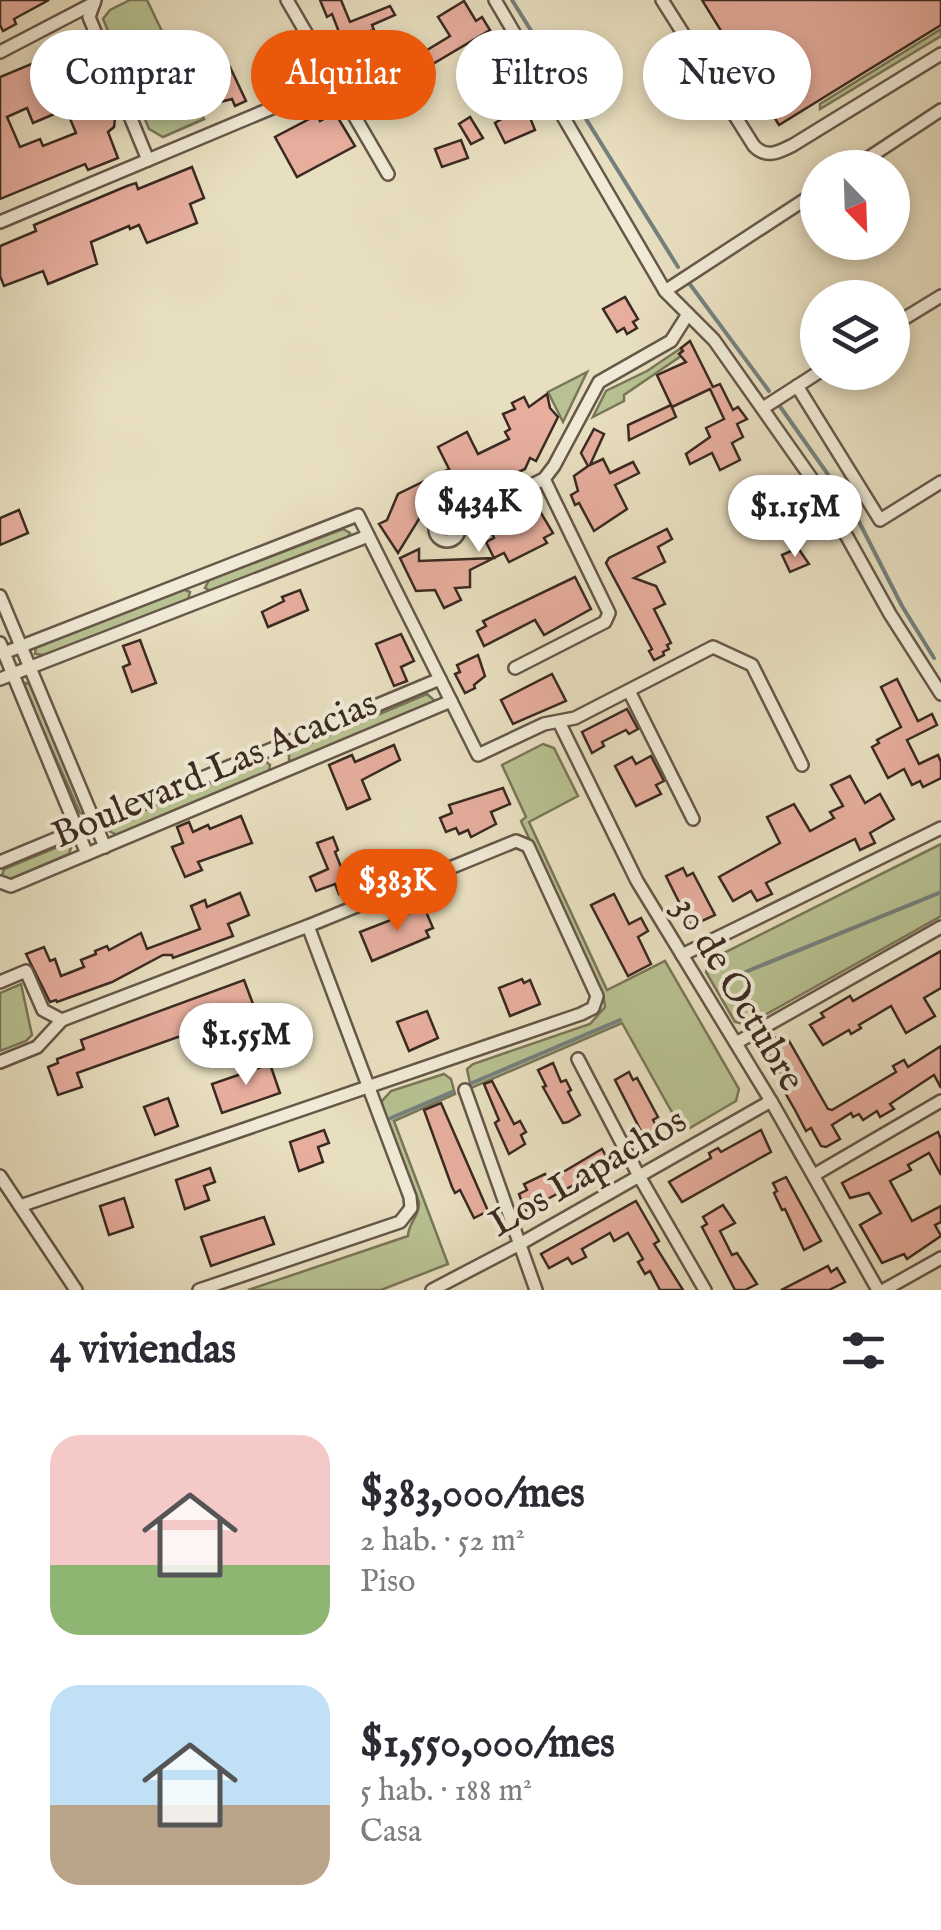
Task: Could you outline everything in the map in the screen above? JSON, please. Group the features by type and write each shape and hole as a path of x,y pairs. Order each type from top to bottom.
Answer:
{"street":[{"path":"287,0 304,30"},
{"path":"495,0 665,291 714,340 826,499 890,614 940,692"},
{"path":"662,0 754,146 767,154 777,154 793,145 941,54"},
{"path":"94,1 89,17 148,160"},
{"path":"0,52 94,1"},
{"path":"880,150 941,110"},
{"path":"0,222 251,117"},
{"path":"356,120 388,174"},
{"path":"665,291 800,203"},
{"path":"910,315 941,296"},
{"path":"457,522 544,480 599,382 671,341 688,314"},
{"path":"763,408 800,384"},
{"path":"797,386 880,520 941,482"},
{"path":"515,668 605,622 609,613 544,480"},
{"path":"87,854 6,677 2,648 20,646 358,515 478,755 544,724 575,718 712,648 752,666 802,765"},
{"path":"6,677 368,536"},
{"path":"195,578 205,600"},
{"path":"0,596 104,847"},
{"name":"Boulevard Las Acacias","path":"0,862 440,679"},
{"path":"629,690 693,819"},
{"name":"Boulevard Las Acacias","path":"0,882 11,886 451,700"},
{"name":"30 de Octubre","path":"560,722 637,881 881,1290"},
{"path":"272,749 282,772"},
{"path":"682,955 941,828"},
{"path":"0,1062 37,1047 62,1020 520,842 528,846 596,989 597,1002 581,1014 20,1206"},
{"path":"199,1290 405,1218 411,1208 370,1086 308,926"},
{"path":"736,1043 941,927"},
{"path":"0,982 26,971 43,1010 62,1020"},
{"path":"578,1059 704,1290"},
{"path":"466,1090 536,1290"},
{"name":"Los Lapachos","path":"432,1290 771,1100"},
{"path":"814,1176 941,1101"},
{"path":"0,1176 76,1290"},
{"path":"881,1290 941,1258"}],"green space":[{"path":"130,0 147,0 161,30 108,30 103,19 110,10"},
{"path":"941,29 941,36 820,109 820,104"},
{"path":"145,120 202,120 163,137 149,129"},
{"path":"681,348 681,356 624,395 624,401 593,417 606,391 647,371"},
{"path":"587,372 563,422 548,392"},
{"path":"343,529 350,533 347,539 213,592 205,588 209,580"},
{"path":"183,589 190,592 188,600 44,655 35,654 36,645"},
{"path":"30,684 84,814 80,813 24,687"},
{"path":"427,694 434,700 432,705 294,762 289,760 289,752"},
{"path":"543,744 554,748 578,796 529,822 607,990 665,961 739,1089 736,1101 683,1132 622,1023 471,1088 467,1069 473,1064 590,1024 605,1007 521,821 526,817 502,765"},
{"path":"265,761 270,765 269,772 117,835 109,831 114,823"},
{"path":"65,844 71,848 69,854 8,880 2,876 4,869"},
{"path":"941,844 941,916 747,1025 735,1022 706,972 710,960"},
{"path":"21,984 32,1035 0,1051 0,993"},
{"path":"444,1074 451,1079 455,1094 394,1121 448,1264 381,1290 248,1290 408,1236 419,1202 382,1110 382,1101 391,1091"}],"building":[{"path":"0,0 49,0 14,19 16,24 3,31"},
{"path":"320,0 341,0 350,22 390,6 395,15 372,25 374,30 338,30 332,14 327,17"},
{"path":"702,0 941,0 941,25 811,105 811,30 720,30"},
{"path":"464,1 476,21 482,17 490,30 456,30 456,50 436,62 436,45 450,36 438,17"},
{"path":"30,65 30,116 27,108 7,117 20,147 40,139 43,146 76,133 71,120 115,120 108,132 118,158 88,170 85,164 0,199 0,77"},
{"path":"231,69 246,101 235,106"},
{"path":"307,120 339,120 355,146 297,177 275,137"},
{"path":"472,120 483,138 471,144 459,124"},
{"path":"531,120 535,130 505,143 495,123"},
{"path":"461,140 468,158 442,167 435,149"},
{"path":"192,167 204,198 190,204 197,223 147,243 139,225 130,229 129,226 91,242 97,264 48,284 43,271 4,286 0,246 36,231 34,225 127,186 136,183 138,189"},
{"path":"625,297 638,319 633,322 637,328 627,334 624,328 617,332 603,309"},
{"path":"690,341 713,387 720,384 733,410 738,407 747,419 737,424 743,437 732,443 740,460 720,470 712,453 690,464 686,454 710,437 706,428 724,419 710,389 672,407 657,375 686,362 679,354"},
{"path":"547,394 550,408 558,417 536,461 530,458 525,469 460,499 444,498 432,508 427,506 398,553 379,524 387,520 398,494 449,469 438,447 467,432 478,454 509,439 505,432 510,429 503,414 515,409 512,403 524,397 529,407"},
{"path":"671,405 676,417 629,440 628,425"},
{"path":"594,429 604,434 590,465 603,459 610,473 633,462 639,473 615,485 627,509 594,531 571,495 578,491 574,476 588,466 581,453"},
{"path":"780,485 789,504 782,508 786,514 767,523 755,498"},
{"path":"535,503 553,533 544,538 547,543 509,562 504,553 494,558 486,542 499,529 495,523"},
{"path":"19,510 28,533 0,545 0,518"},
{"path":"667,529 672,539 658,547 665,562 634,578 656,586 665,604 654,609 671,643 664,655 654,660 649,651 652,649 606,563"},
{"path":"798,548 809,564 790,572 782,555"},
{"path":"419,549 419,561 494,558 470,570 470,587 455,588 461,600 444,608 435,590 416,591 400,558"},
{"path":"575,577 591,609 544,635 535,620 484,646 477,631 486,626 483,621"},
{"path":"300,590 308,610 268,627 262,612"},
{"path":"401,634 414,661 401,667 407,681 394,686 376,644"},
{"path":"140,640 156,683 132,692 123,667 130,664 123,646"},
{"path":"478,655 485,676 465,693 455,674 460,672 457,665"},
{"path":"552,674 566,701 513,724 501,700"},
{"path":"897,679 918,721 932,714 937,725 907,740 919,764 938,755 941,762 941,778 923,787 920,781 912,785 904,769 888,778 872,747 901,727 881,687"},
{"path":"627,709 638,729 629,734 626,730 602,742 604,746 592,753 582,732"},
{"path":"394,745 400,760 362,780 370,799 347,809 329,765 352,755 355,762"},
{"path":"651,756 664,781 656,785 661,794 636,806 615,766 632,757 636,764"},
{"path":"850,776 865,803 880,794 894,819 870,833 875,843 860,850 855,839 766,883 772,894 757,901 751,891 733,901 719,877 780,843 767,817 794,804 810,831 834,818 830,812 843,806 831,785"},
{"path":"503,788 510,804 491,812 496,824 471,837 468,830 459,834 456,828 446,832 440,818 452,813 449,805"},
{"path":"241,816 252,843 198,862 202,870 185,877 172,847 183,843 177,827 189,822 193,832"},
{"path":"333,837 350,889 339,894 335,884 316,891 310,877 328,869 317,843"},
{"path":"683,868 687,876 693,873 715,915 691,926 666,876"},
{"path":"240,893 249,915 228,924 233,936 173,958 163,955 112,982 57,1002 50,1002 26,954 44,947 50,961 55,959 61,976 84,967 81,960 96,954 95,951 107,946 109,950 141,933 147,949 200,929 191,906 205,900 207,907"},
{"path":"614,894 629,924 641,918 648,931 638,937 651,964 628,976 591,905"},
{"path":"424,907 433,928 426,931 429,937 372,961 360,932"},
{"path":"941,951 941,988 924,998 935,1016 906,1033 891,1006 851,1034 849,1030 823,1045 810,1025 824,1017 821,1013 850,996 853,1001"},
{"path":"522,979 524,983 530,980 540,1004 510,1016 499,988"},
{"path":"244,980 253,1004 247,1006 248,1012 77,1073 82,1087 58,1095 48,1067 58,1063 57,1059 84,1049 81,1040"},
{"path":"427,1011 438,1038 409,1051 397,1022"},
{"path":"780,1035 785,1043 789,1041 828,1109 896,1072 893,1066 904,1060 908,1067 941,1046 941,1088 934,1075 890,1104 894,1109 880,1117 877,1111 863,1120 859,1114 853,1117 851,1113 832,1125 840,1139 821,1146 811,1128 806,1131 783,1089 788,1086 765,1048"},
{"path":"553,1063 561,1082 566,1080 580,1115 568,1122 563,1123 538,1070"},
{"path":"270,1064 280,1093 222,1113 212,1084"},
{"path":"629,1072 633,1080 637,1078 658,1117 653,1120 657,1127 643,1135 615,1080"},
{"path":"492,1081 514,1124 520,1121 526,1132 521,1135 525,1144 509,1154 484,1084"},
{"path":"168,1098 178,1126 155,1135 144,1107"},
{"path":"441,1103 488,1211 474,1218 460,1190 455,1193 452,1187 424,1110"},
{"path":"324,1130 329,1143 318,1147 323,1162 299,1171 290,1142"},
{"path":"761,1130 771,1152 682,1202 669,1182 711,1158 709,1153 718,1148 721,1152"},
{"path":"938,1132 941,1175 929,1153 908,1165 911,1170 890,1181 912,1221 941,1206 941,1222 935,1225 941,1236 907,1259 904,1254 882,1263 860,1225 881,1213 869,1193 850,1198 842,1183"},
{"path":"602,1149 611,1165 525,1211 519,1194 527,1190 524,1184 545,1174 548,1181"},
{"path":"210,1168 215,1182 204,1186 209,1200 185,1209 176,1180"},
{"path":"786,1177 821,1241 804,1250 774,1193 777,1191 773,1183"},
{"path":"124,1198 133,1227 109,1235 100,1206"},
{"path":"636,1201 659,1241 654,1244 683,1290 660,1290 650,1271 645,1274 638,1262 643,1259 628,1233 614,1241 610,1233 582,1249 586,1257 572,1264 568,1258 549,1268 541,1254"},
{"path":"723,1205 735,1223 720,1231 732,1255 737,1253 757,1284 745,1290 735,1290 702,1227 707,1224 703,1217"},
{"path":"264,1217 274,1244 211,1266 201,1237"},
{"path":"828,1266 831,1272 837,1268 845,1282 829,1290 781,1290"}],"waterway":[{"path":"512,0 678,267"},
{"path":"689,283 769,391"},
{"path":"779,405 853,510 902,606 934,658"},
{"path":"721,982 941,892"},
{"path":"472,1083 620,1020"},
{"path":"391,1118 452,1092"}]}
